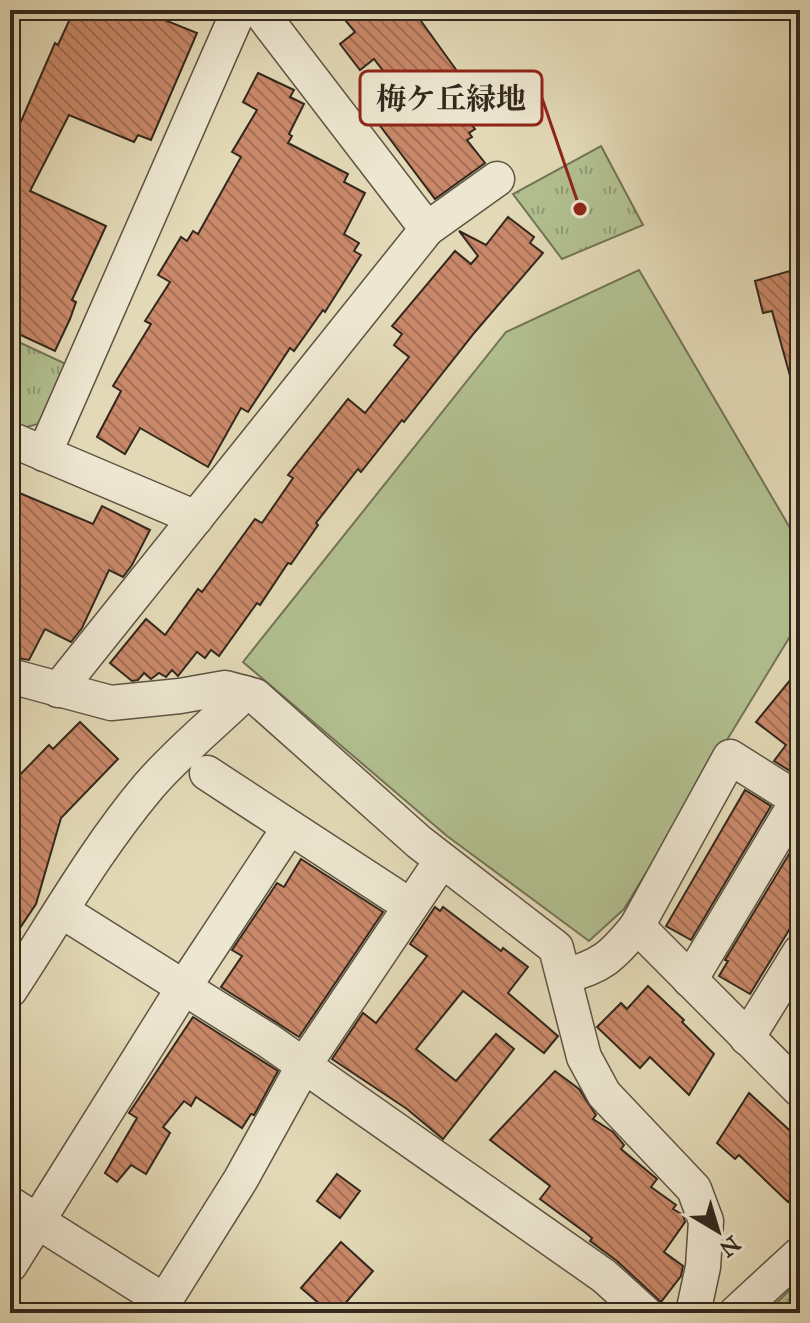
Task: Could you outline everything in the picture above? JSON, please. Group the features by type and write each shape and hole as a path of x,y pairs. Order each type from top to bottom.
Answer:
{"street":[{"path":"44,454 239,10"},
{"path":"259,10 427,229"},
{"path":"58,690 427,229 497,179"},
{"path":"10,439 196,518"},
{"path":"10,676 111,703 225,688 255,696 419,842 556,948 584,1057 604,1094 694,1189 706,1221 703,1267 693,1313"},
{"path":"10,990 94,856 149,785 245,693"},
{"path":"564,976 591,969 618,950 637,926 730,757 799,801 690,980"},
{"path":"207,773 395,896"},
{"path":"10,1265 24,1212 184,987 289,828"},
{"path":"24,1212 160,1307 241,1179 304,1065 442,860"},
{"path":"62,911 304,1065 604,1276 645,1313"},
{"path":"637,926 800,1090"},
{"path":"747,1038 800,952"},
{"path":"736,1313 800,1254"}],"green space":[{"path":"601,146 643,225 562,259 513,194"},
{"path":"639,270 800,545 800,620 624,909 589,941 447,836 243,662 506,332"},
{"path":"10,338 66,364 38,424 16,430 10,427"},
{"path":"800,1280 800,1313 766,1313"}],"building":[{"path":"74,10 140,10 197,33 151,140 138,135 134,142 69,115 30,191 106,226 72,300 76,302 55,351 10,330 10,120 19,126 55,43 58,45"},
{"path":"337,10 413,10 470,89 454,102 475,129 469,133 472,137 467,140 485,163 435,199 378,123 407,102 374,59 360,70 340,44 355,32"},
{"path":"258,73 294,90 290,97 304,104 289,134 292,136 288,143 348,174 344,182 365,193 344,234 359,243 354,251 361,255 325,312 323,310 294,351 290,348 248,412 241,408 208,467 140,428 125,454 97,437 121,391 113,386 151,324 145,321 170,282 158,275 181,237 187,241 193,231 198,234 241,157 232,152 257,110 243,102"},
{"path":"508,217 534,237 530,243 543,253 404,422 402,420 361,472 358,469 316,523 318,525 291,564 288,563 260,605 257,603 219,656 211,650 205,658 197,652 178,676 172,670 166,677 159,673 151,679 144,673 138,680 132,681 110,663 146,619 165,635 198,589 202,592 255,519 262,523 293,478 288,475 348,399 365,413 409,357 394,345 402,334 392,326 455,251 471,264 478,256 459,231 486,245"},
{"path":"800,268 800,382 792,383 772,311 763,313 755,281"},
{"path":"10,489 93,524 102,506 150,530 123,577 109,570 82,628 71,642 45,629 29,660 10,657"},
{"path":"800,668 800,777 774,761 786,745 756,722"},
{"path":"80,722 118,759 61,818 36,904 10,943 10,785 49,745 53,749"},
{"path":"745,790 771,806 691,940 666,926"},
{"path":"800,836 800,912 750,994 719,976 728,961 725,960"},
{"path":"301,859 383,912 299,1037 221,987 242,956 232,950 277,883 284,887"},
{"path":"435,907 440,911 443,907 501,951 503,948 528,967 508,993 558,1036 544,1053 463,991 416,1049 456,1081 496,1034 514,1049 443,1139 407,1109 332,1059 363,1013 376,1023 427,956 410,944"},
{"path":"648,986 714,1054 689,1095 650,1057 640,1068 597,1027 621,1003 627,1009"},
{"path":"193,1017 278,1071 254,1115 251,1114 242,1128 196,1097 191,1106 184,1101 163,1127 170,1133 146,1174 131,1165 117,1182 105,1173 137,1118 129,1113"},
{"path":"555,1071 579,1089 596,1115 593,1119 613,1132 624,1145 621,1149 657,1179 651,1187 676,1205 673,1209 683,1215 685,1222 664,1252 683,1266 681,1276 661,1302 617,1261 590,1241 592,1238 540,1199 550,1186 490,1140"},
{"path":"749,1093 800,1140 800,1188 788,1202 739,1155 735,1159 717,1143"},
{"path":"337,1174 360,1191 340,1218 317,1201"},
{"path":"341,1242 373,1271 337,1313 330,1313 301,1288"}],"place":[{"name":"梅ケ丘緑地","path":"580,209"}]}
